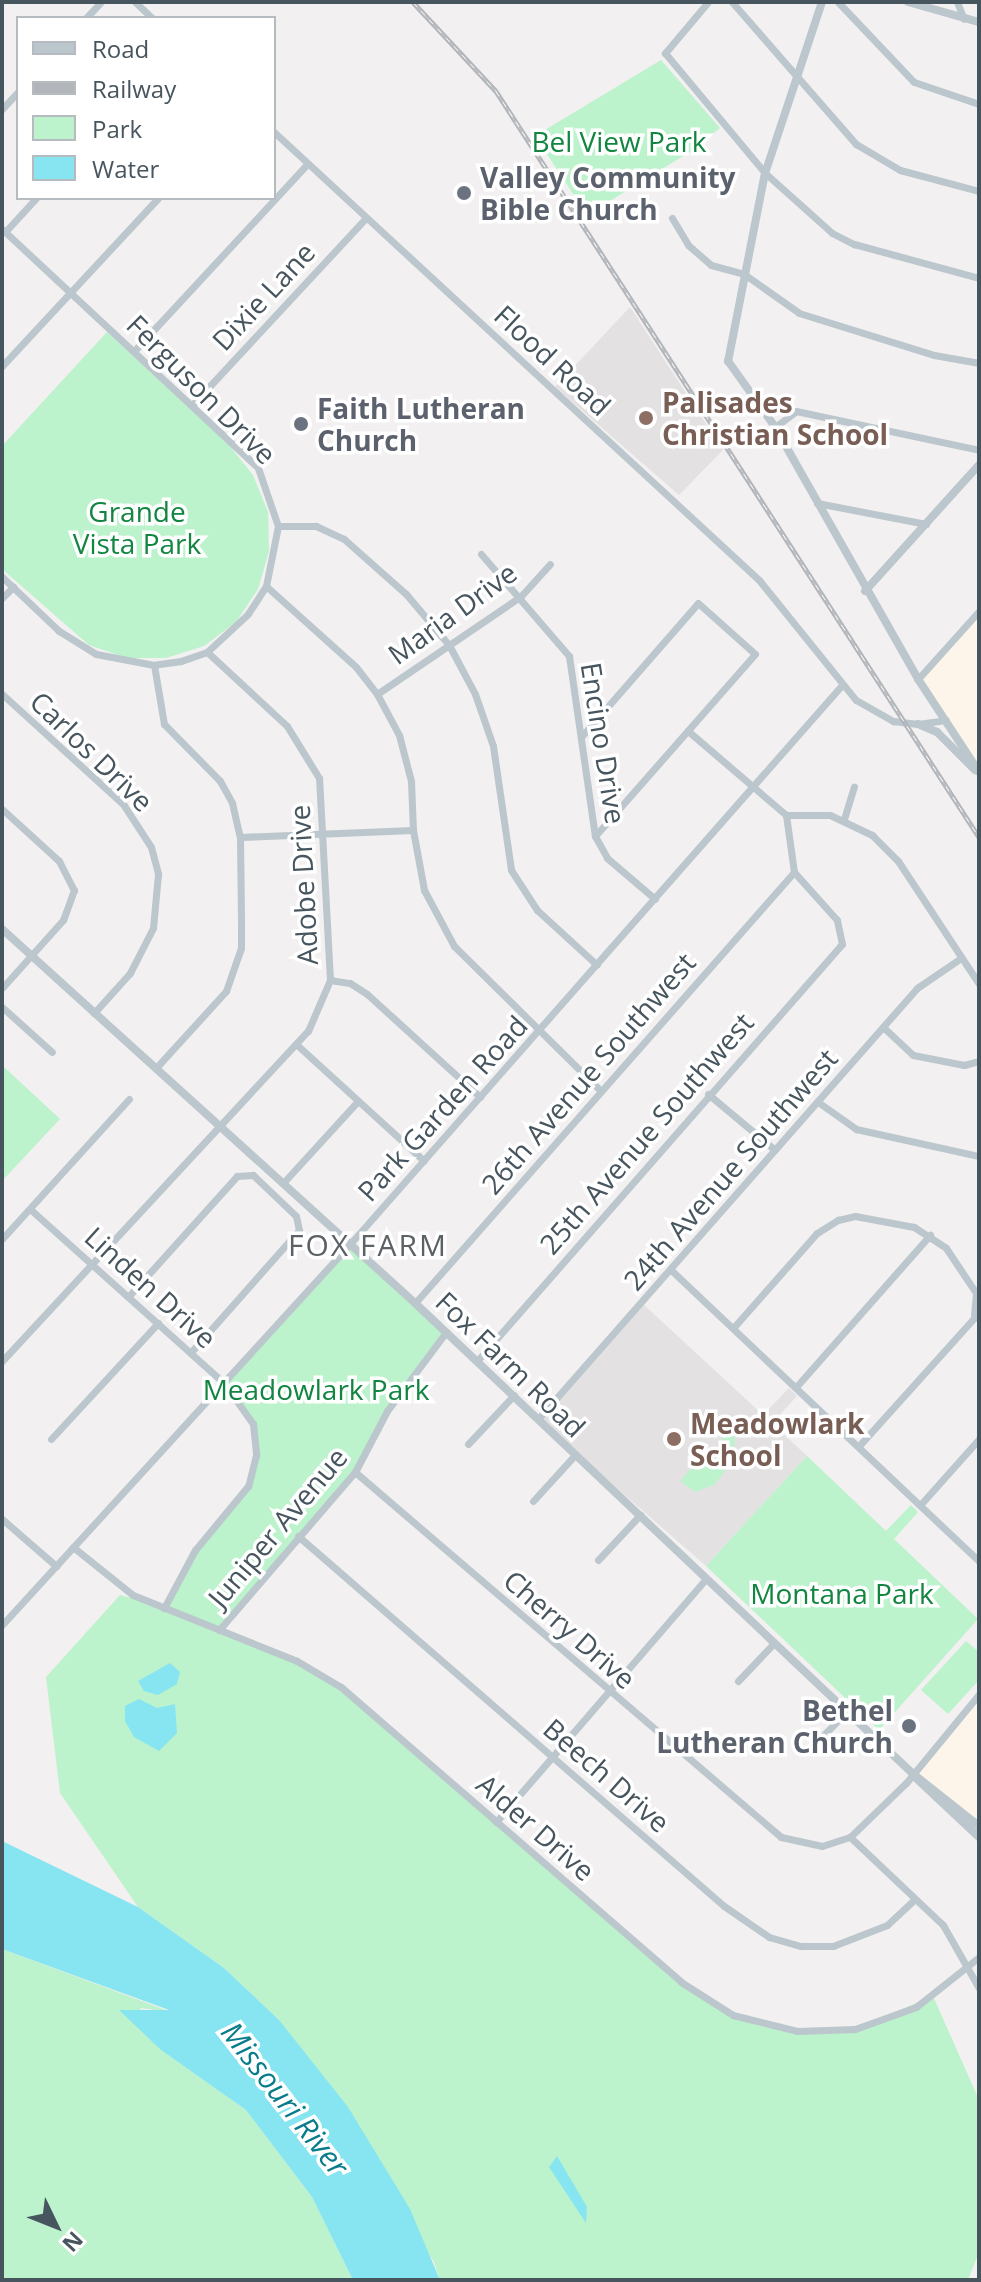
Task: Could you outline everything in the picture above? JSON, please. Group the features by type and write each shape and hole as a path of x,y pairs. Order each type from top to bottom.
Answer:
{"street":[{"path":"135,2 150,16"},
{"path":"708,2 665,53 765,173 832,233 854,244 979,278"},
{"path":"732,2 796,80 873,156 900,170 979,191"},
{"path":"822,2 765,173 728,361 775,427 865,591 979,773"},
{"path":"838,2 914,82 979,104"},
{"path":"908,2 965,21 979,22"},
{"path":"957,2 965,21"},
{"path":"2,109 16,94"},
{"name":"Flood Road","path":"276,134 759,580 842,685 869,708 893,721 918,724 946,720"},
{"path":"276,198 307,164"},
{"path":"4,230 34,200"},
{"path":"2,366 156,200"},
{"path":"135,350 274,200"},
{"name":"Dixie Lane","path":"193,404 366,218"},
{"path":"672,218 688,245 711,265 744,274 799,313 826,324 979,363"},
{"name":"Ferguson Drive","path":"4,230 258,468 278,526"},
{"path":"775,427 796,411 979,450"},
{"path":"865,591 979,465"},
{"path":"817,503 926,524"},
{"path":"2,577 86,649 120,662 154,665 207,652 248,614 266,586 278,526 316,526 344,539 406,594 449,645 475,694 493,746 511,870 537,910 597,965"},
{"name":"Encino Drive","path":"481,554 521,596 569,656 595,836 607,858 655,899"},
{"name":"Maria Drive","path":"377,694 521,596 550,564"},
{"path":"266,586 356,667 377,694 399,735 411,781 413,830 424,890 443,928 470,965 537,1033 601,1091"},
{"path":"2,598 13,587"},
{"path":"582,736 698,603 755,654 595,836"},
{"path":"918,679 979,611"},
{"name":"Adobe Drive","path":"2,1361 296,1044 317,1015 330,980 319,778 303,745 207,652"},
{"path":"154,665 164,724 220,781 240,837 241,936 236,971 219,999 156,1068"},
{"name":"Park Garden Road","path":"2,1625 350,1244 842,685"},
{"name":"Carlos Drive","path":"2,694 123,804 151,847 158,874 153,928 130,973 94,1013"},
{"path":"918,724 937,732 979,773"},
{"path":"688,731 786,815 844,819 872,835 898,861 979,984"},
{"path":"844,819 854,787"},
{"path":"2,809 59,861 74,890 72,906 2,988"},
{"path":"786,815 794,872"},
{"path":"240,837 413,830"},
{"name":"25th Avenue Southwest","path":"477,1361 842,944 843,933 794,872"},
{"name":"26th Avenue Southwest","path":"415,1303 794,872"},
{"name":"Fox Farm Road","path":"2,929 415,1303 978,1834"},
{"name":"24th Avenue Southwest","path":"538,1419 917,988 961,958"},
{"path":"330,980 367,994 480,1097"},
{"path":"2,1007 52,1052"},
{"path":"883,1027 913,1055 964,1065 979,1061"},
{"path":"296,1044 424,1161"},
{"path":"708,1094 775,1150"},
{"path":"2,1239 129,1099"},
{"path":"283,1183 358,1101"},
{"path":"818,1102 856,1129 979,1156"},
{"path":"128,1297 237,1176 253,1175 296,1216 299,1230 191,1352"},
{"name":"Linden Drive","path":"30,1209 224,1383 253,1424 256,1455 248,1486 195,1550 164,1608"},
{"path":"734,1327 817,1233 838,1220 855,1216 914,1227 946,1248 979,1306 974,1318 858,1447"},
{"path":"796,1387 930,1235"},
{"path":"671,1270 979,1561"},
{"path":"51,1439 158,1323"},
{"name":"Juniper Avenue","path":"219,1630 355,1472 387,1411 446,1332"},
{"path":"468,1444 514,1395"},
{"path":"921,1504 979,1439"},
{"path":"533,1501 575,1455"},
{"name":"Cherry Drive","path":"355,1472 781,1837 822,1846 850,1837"},
{"path":"598,1560 640,1515"},
{"path":"2,1519 56,1566"},
{"name":"Beech Drive","path":"298,1536 724,1906 769,1937 801,1946 833,1946 887,1925 915,1899"},
{"name":"Alder Drive","path":"73,1547 118,1587 319,1672 681,1982 760,2026 825,2034 883,2021 916,2007 979,1957"},
{"path":"496,1822 706,1579"},
{"path":"738,1681 774,1643"},
{"path":"979,1694 912,1773 850,1837 943,1925 970,1966 979,1988"},
{"path":"813,1746 847,1711"}],"shaded area":[{"name":"Palisades Christian School","path":"630,307 723,450 679,495 555,387"},
{"path":"979,611 979,772 918,679"},
{"name":"Meadowlark School","path":"642,1303 763,1415 789,1388 797,1396 772,1423 807,1456 706,1566 538,1419"},
{"path":"979,1694 979,1826 912,1773"}],"green space":[{"name":"Bel View Park","path":"661,60 720,128 693,150 587,215 535,136"},
{"name":"Grande Vista Park","path":"107,332 228,444 253,475 268,512 269,551 258,589 236,622 204,646 166,658 127,658 89,645 2,569 2,446"},
{"path":"2,1068 60,1119 2,1181"},
{"name":"Meadowlark Park","path":"350,1244 446,1332 387,1411 366,1456 219,1630 319,1672 681,1982 732,2015 760,2026 825,2034 855,2029 933,1996 979,2100 979,2252 968,2280 440,2280 434,2262 279,2020 224,1968 138,1907 60,1793 46,1677 120,1595 165,1608 195,1550 248,1486 256,1455 253,1424 224,1383"},
{"path":"726,1428 735,1433 734,1450 727,1457 719,1450"},
{"path":"707,1451 723,1459 726,1470 714,1485 695,1492 680,1481"},
{"name":"Montana Park","path":"807,1456 886,1531 911,1505 918,1512 894,1539 978,1619 879,1730 706,1566"},
{"path":"966,1641 979,1652 979,1680 948,1714 921,1690"},
{"path":"2,1949 171,2012 140,2008 161,2050 246,2110 312,2197 353,2280 2,2280"}],"water":[{"path":"170,1663 180,1672 177,1684 158,1695 144,1691 138,1681"},
{"path":"139,1699 157,1708 175,1704 177,1733 159,1751 134,1737 125,1721 125,1706"},
{"name":"Missouri River","path":"2,1841 138,1907 224,1968 279,2020 348,2107 410,2209 440,2280 353,2280 312,2197 246,2110 161,2050 119,2010 169,2010 2,1949"},
{"path":"557,2156 587,2207 586,2223 549,2167"}],"railway":[{"path":"413,2 496,91 979,837"}],"place":[{"name":"Valley Community Bible Church","path":"464,193"},
{"name":"Palisades Christian School","path":"646,418"},
{"name":"Faith Lutheran Church","path":"301,424"},
{"name":"Meadowlark School","path":"674,1439"},
{"name":"Bethel Lutheran Church","path":"909,1726"}],"district":[{"name":"FOX FARM","path":"368,1245"}]}
